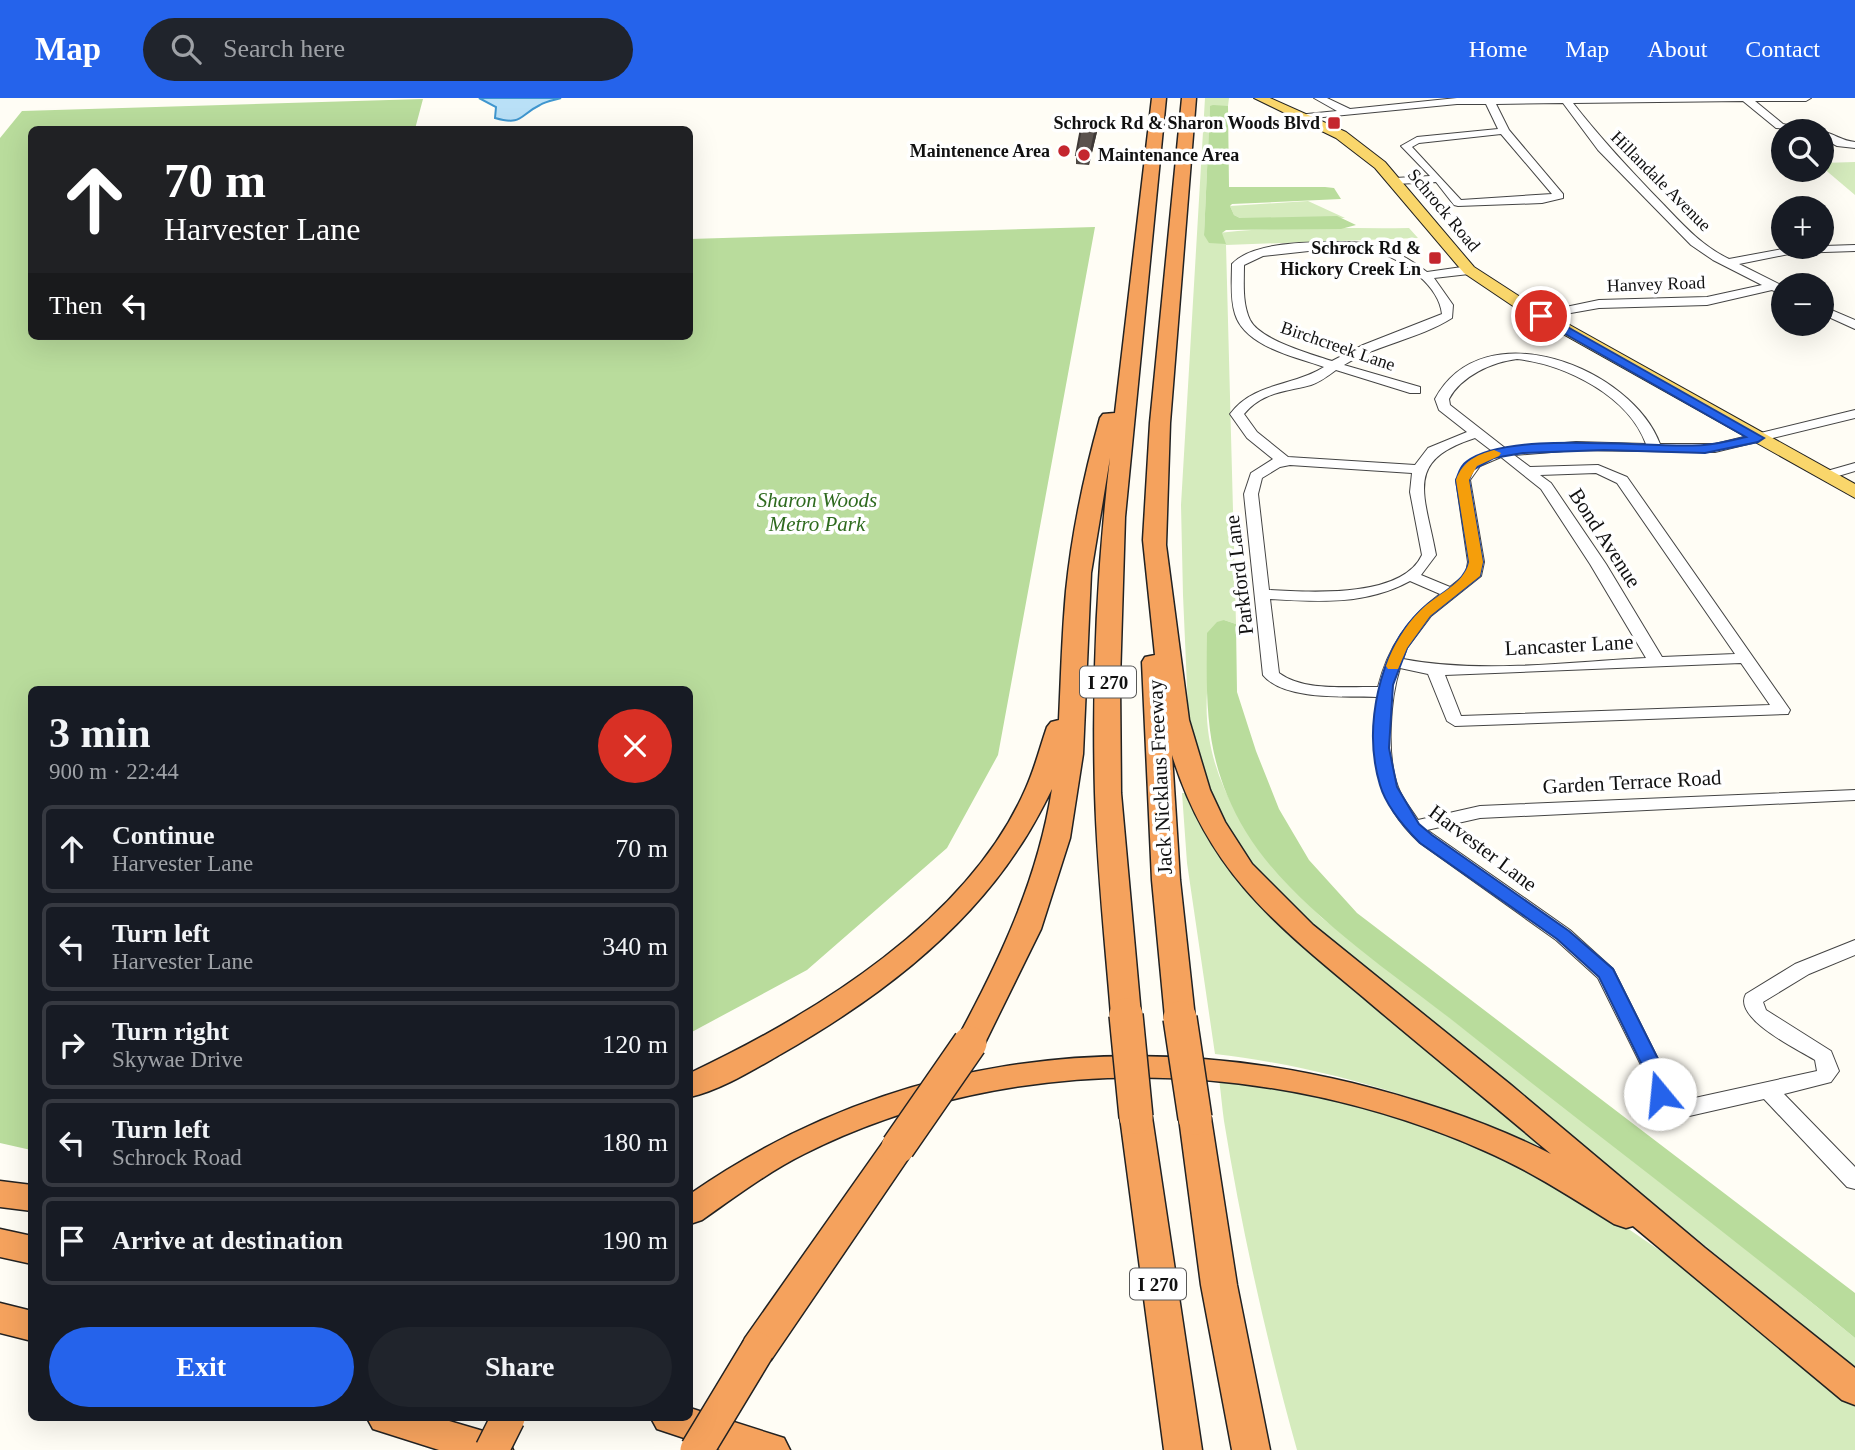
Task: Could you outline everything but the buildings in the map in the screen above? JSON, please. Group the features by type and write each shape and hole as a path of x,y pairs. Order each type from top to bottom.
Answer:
{"highway":[{"name":"I 270","path":"1160,98 1114,517 1108,681 1108,793 1136,1117 1183,1450"},
{"name":"Jack Nicklaus Freeway","path":"1189,98 1160,423 1154,540 1156,729 1166,880 1180,1018 1219,1285 1251,1450"},
{"path":"697,1450 758,1349 970,1043 1026,932 1043,890 1063,807 1083,544 1114,404 1132,349"},
{"path":"1154,540 1173,705 1183,751 1190,775 1212,825 1245,873 1326,952 1855,1389"},
{"path":"693,1085 727,1070 817,1021 897,963 968,897 996,862 1025,818 1044,779 1059,733 1073,670"},
{"path":"693,1209 755,1166 803,1140 857,1117 929,1093 1049,1070 1141,1066 1218,1069 1270,1075 1438,1118 1535,1161 1693,1257"},
{"path":"0,1194 28,1198"},
{"path":"0,1244 28,1249"},
{"path":"0,1318 28,1325"},
{"path":"396,1421 493,1450 507,1421"},
{"path":"679,1421 771,1450"}],"main road":[{"name":"Schrock Road","path":"1260,98 1307,117 1341,135 1380,165 1428,226 1469,270 1541,316 1855,492"}],"street":[{"path":"1318,98 1347,112"},
{"path":"1307,117 1434,100 1803,98"},
{"name":"Hillandale Avenue","path":"1565,99 1602,148 1695,243 1771,284"},
{"path":"1746,99 1771,119"},
{"path":"1489,100 1504,131 1559,196 1542,200 1458,203 1440,179 1406,146 1409,142 1504,131"},
{"path":"1834,140 1855,145"},
{"path":"1395,181 1440,179"},
{"name":"Birchcreek Lane","path":"1415,390 1335,366 1270,342 1249,329 1240,314 1239,260 1282,249 1372,247 1392,254 1423,276"},
{"path":"1728,263 1794,250 1855,248"},
{"path":"1423,276 1469,270"},
{"path":"1419,469 1284,462 1252,435 1237,414 1253,396 1309,381 1357,352 1437,322 1448,315 1449,306 1439,289 1423,276"},
{"name":"Hanvey Road","path":"1541,316 1599,304 1707,301 1771,289"},
{"path":"1834,315 1855,325"},
{"name":"Bond Avenue","path":"1654,447 1645,425 1620,399 1572,370 1530,355 1507,355 1489,359 1446,390 1442,399 1444,407 1546,486 1657,662"},
{"path":"1502,452 1604,446 1705,449 1855,414"},
{"path":"1264,594 1372,594 1410,576 1426,563 1429,555 1416,477 1419,469 1433,449 1477,433"},
{"name":"Harvester Lane","path":"1502,452 1480,458 1467,468 1464,474 1476,562 1473,576 1425,613 1399,647 1386,692 1382,748 1389,787 1413,827 1426,839 1563,935 1606,974 1654,1071 1660,1094 1669,1105 1685,1109 1768,1090"},
{"name":"Parkford Lane","path":"1284,462 1276,463 1256,476 1251,494 1271,675 1277,681 1298,688 1386,692"},
{"path":"1825,476 1855,467"},
{"path":"1435,670 1455,721 1783,710 1622,480 1598,469 1529,471"},
{"path":"1410,576 1452,593"},
{"name":"Lancaster Lane","path":"1395,662 1435,670 1746,658"},
{"name":"Garden Terrace Road","path":"1413,827 1480,812 1855,795"},
{"path":"1855,947 1802,969 1753,999 1754,1010 1759,1015 1824,1056 1829,1064 1829,1071 1824,1076 1768,1090 1855,1181"}],"green space":[{"path":"1205,98 1229,98 1228,106 1210,107 1204,235 1281,229 1409,228 1418,238 1226,245 1236,624 1224,620 1207,693 1208,727 1214,759 1239,818 1277,870 1322,918 1751,1253 1855,1338 1855,1369 1647,1198 1355,969 1237,852 1194,755 1188,709 1183,595 1181,505"},
{"name":"Sharon Woods Metro Park","path":"423,99 416,126 28,126 28,340 693,340 693,239 1095,227 998,755 947,848 807,970 693,1031 693,686 28,686 28,1149 0,1143 0,138 22,111"},
{"path":"1210,106 1228,106 1229,187 1325,187 1334,188 1341,199 1232,204 1230,206 1234,215 1240,218 1337,216 1356,225 1341,229 1226,230 1222,233 1226,244 1209,243 1204,235"},
{"path":"1855,162 1855,195 1834,177 1834,163"},
{"path":"1308,201 1345,218 1240,218 1234,215 1230,206"},
{"path":"1224,620 1236,624 1237,692 1256,751 1279,809 1309,860 1357,913 1855,1293 1855,1338 1340,934 1287,884 1265,859 1246,832 1222,783 1211,736 1207,633 1217,622"},
{"path":"1182,793 1188,793 1198,819 1542,1141 1536,1145 1419,1100 1339,1077 1215,1054 1187,863"},
{"path":"1219,1079 1328,1098 1457,1136 1595,1206 1694,1274 1855,1407 1855,1450 1297,1450 1265,1328 1247,1245"}],"water":[{"path":"479,98 561,98 542,104 511,121 495,118 496,107"}],"slow traffic":[{"path":"1393,666 1399,647 1425,613 1473,576 1476,562 1464,474 1472,463 1494,453"}],"place":[{"name":"Schrock Rd & Sharon Woods Blvd","path":"1334,123"},
{"name":"Maintenence Area","path":"1064,151"},
{"name":"Maintenance Area","path":"1084,155"},
{"name":"Schrock Rd & Hickory Creek Ln","path":"1435,258"}],"route":[{"path":"1541,316 1758,438 1705,449 1604,446 1523,449 1490,454 1472,463 1463,480 1476,562 1473,576 1425,613 1399,647 1386,685 1382,748 1389,787 1413,827 1426,839 1563,935 1606,974 1654,1071 1660,1094"}]}
